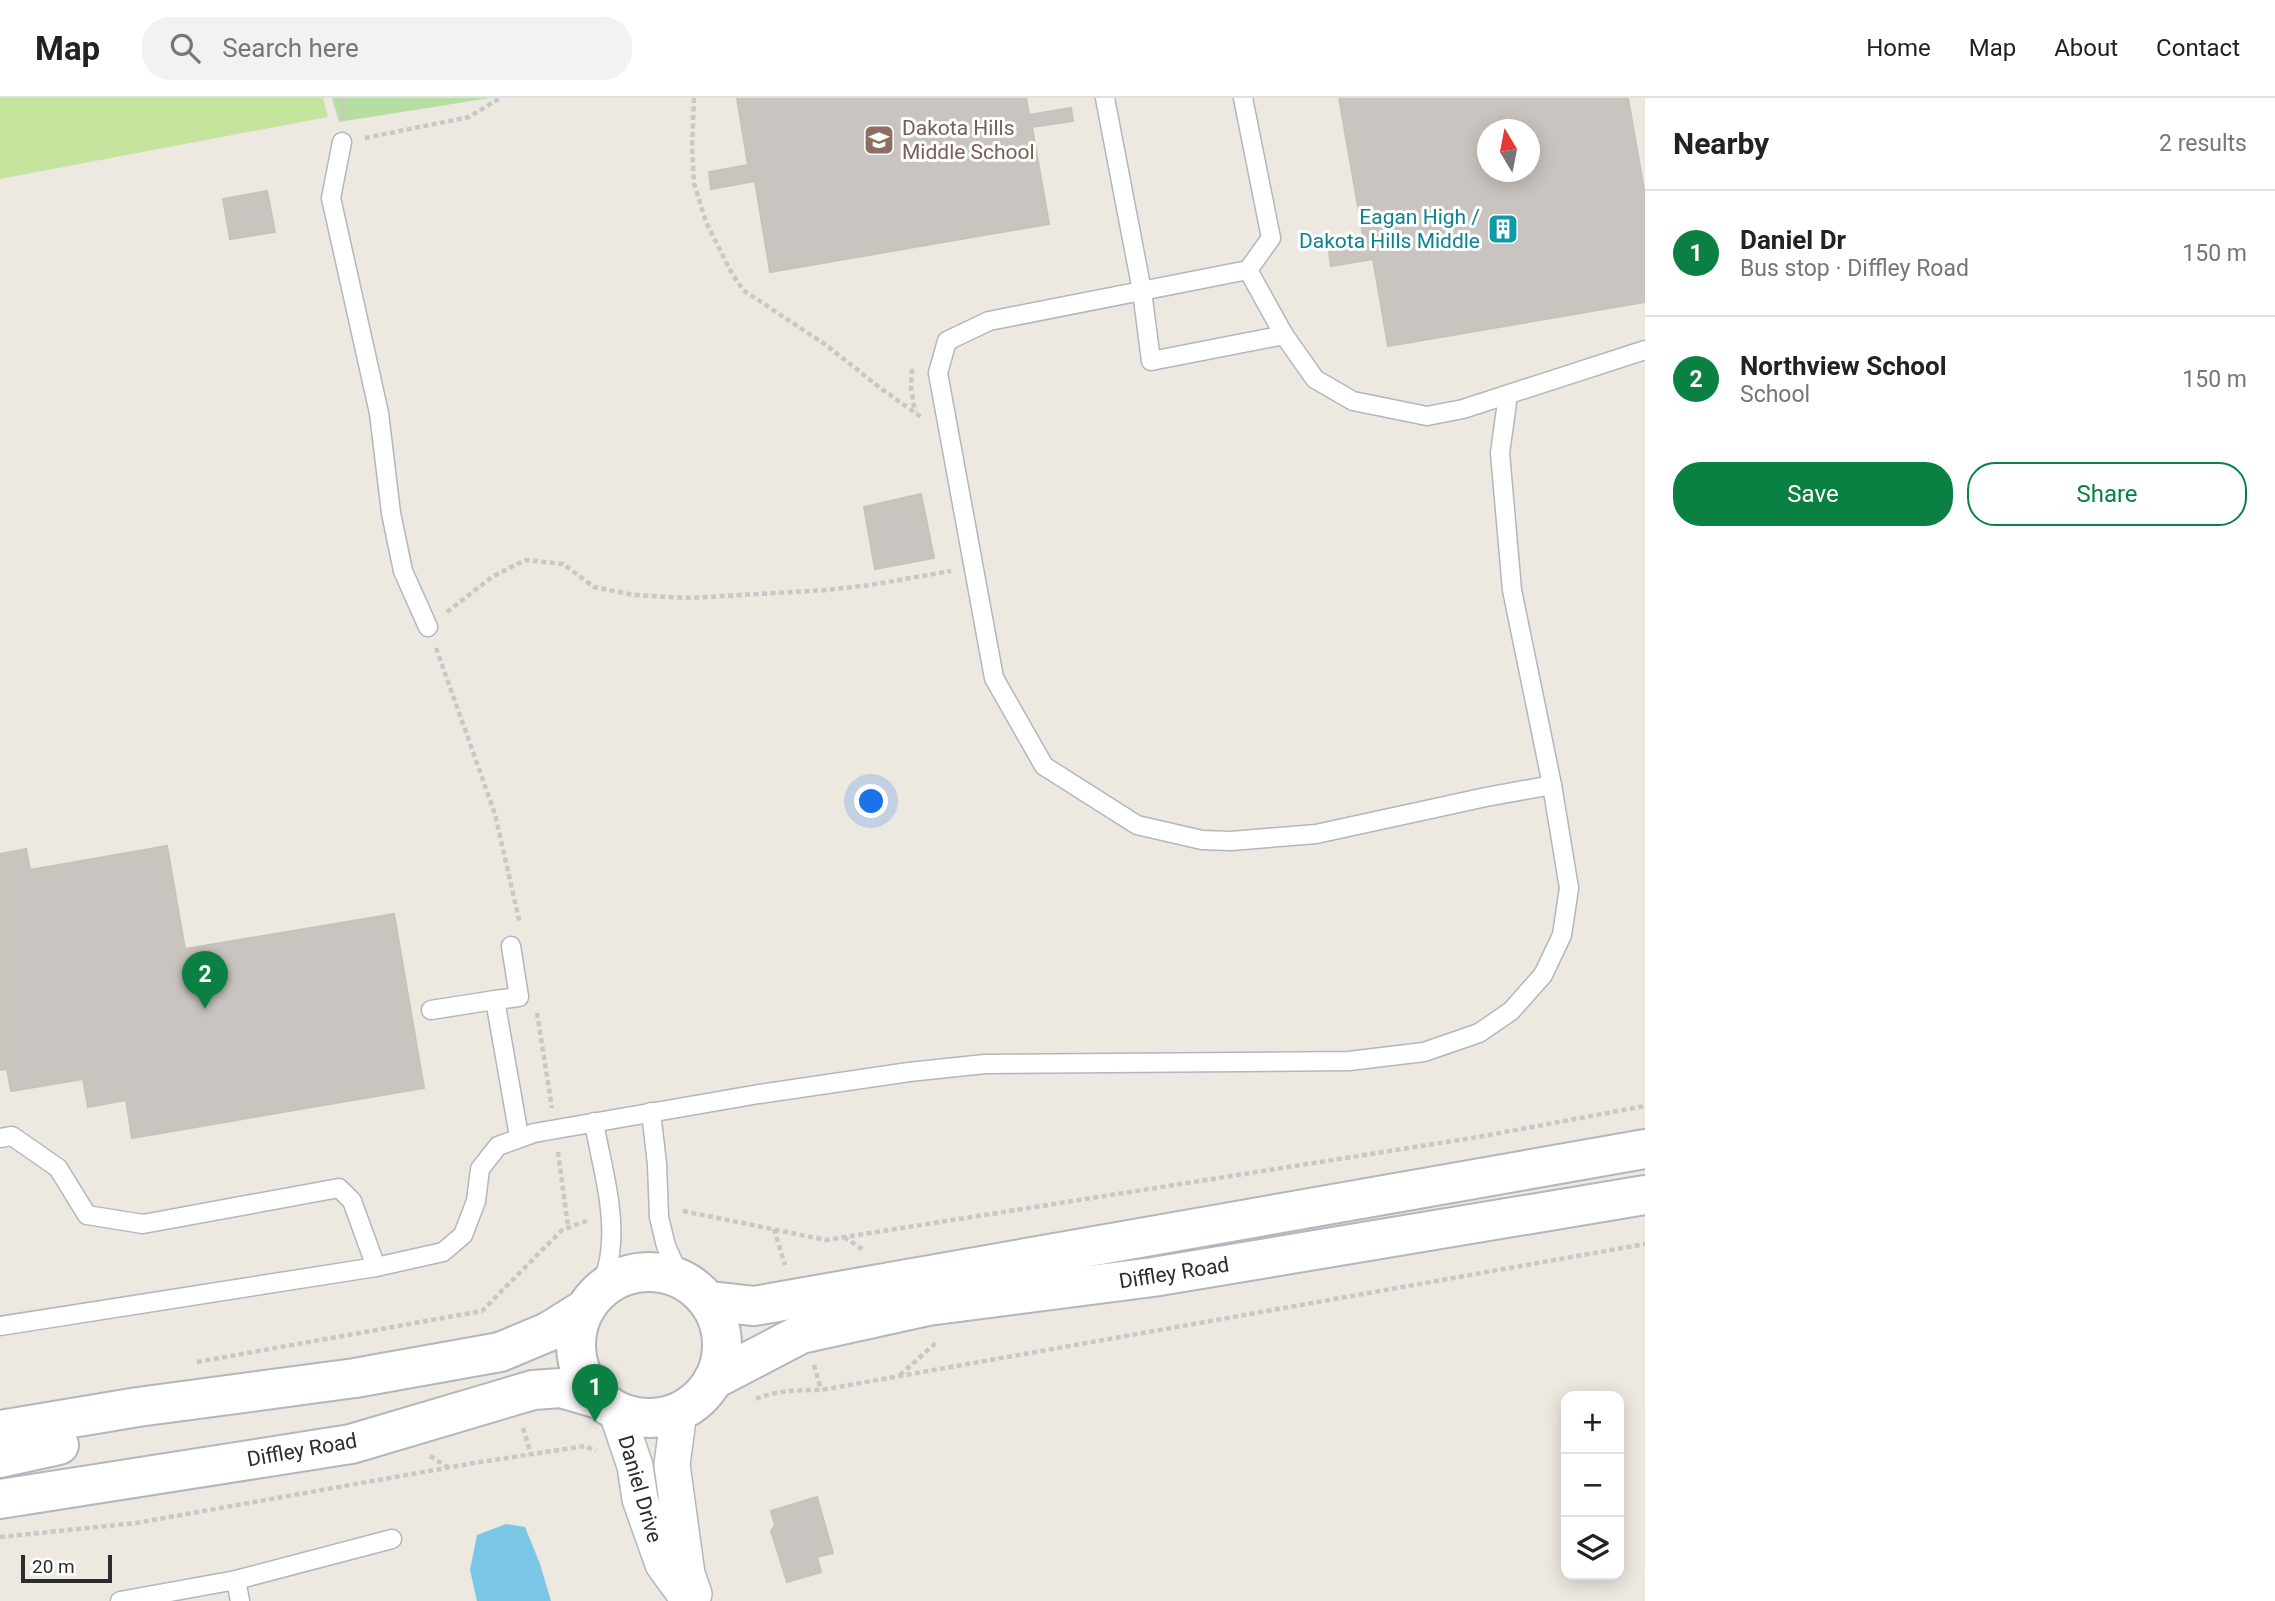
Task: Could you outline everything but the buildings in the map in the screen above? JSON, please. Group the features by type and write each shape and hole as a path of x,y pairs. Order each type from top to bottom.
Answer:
{"main road":[{"name":"Diffley Road","path":"694,1290 754,1306 1645,1149"},
{"name":"Diffley Road","path":"713,1380 801,1335 928,1306 1153,1277 1645,1195"},
{"path":"0,1430 114,1410 355,1378 500,1352 548,1332 621,1277 645,1272 669,1274 694,1290 719,1322 723,1346 719,1369 707,1390 690,1406 667,1416 643,1418 608,1404 584,1379 577,1356 577,1332 593,1300"},
{"name":"Diffley Road","path":"0,1499 351,1444 533,1390 561,1388 608,1404"},
{"path":"0,1458 90,1439 114,1410"}],"street":[{"name":"Daniel Drive","path":"608,1404 635,1466 640,1499 663,1564 690,1601"},
{"name":"Daniel Drive","path":"679,1411 672,1465 687,1574 696,1601"}],"lane":[{"path":"1105,98 1142,291 1151,361 1284,335"},
{"path":"1243,98 1271,238 1248,270 989,321 947,341 938,373 994,678 1044,766 1137,825 1202,840 1231,841 1315,834 1552,785"},
{"path":"342,142 331,198 379,413 391,513 403,571 428,627"},
{"path":"1248,270 1284,335 1315,379 1353,401 1427,416 1464,410 1645,350"},
{"path":"0,1326 376,1267 443,1252 463,1235 476,1201 480,1169 498,1146 519,1136 651,1112 909,1072 985,1065 1349,1061 1424,1052 1479,1033 1511,1011 1543,975 1562,935 1569,888 1552,785 1512,590 1500,453 1508,395"},
{"path":"431,1010 519,997 511,946"},
{"path":"495,1000 519,1136"},
{"path":"651,1112 657,1164 658,1206 666,1246 694,1290"},
{"path":"593,1300 610,1254 609,1213 594,1122"},
{"path":"0,1138 12,1136 58,1168 87,1215 143,1224 340,1188 352,1201 376,1267"},
{"path":"120,1601 236,1580 392,1539"},
{"path":"236,1580 240,1601"}],"path":[{"path":"342,142 469,117 500,98"},
{"path":"694,98 694,183 706,222 743,290 826,345 915,413"},
{"path":"511,946 522,929 495,814 428,627 492,577 525,560 563,564 594,587 634,595 689,598 764,595 870,585 974,567"},
{"path":"536,1012 568,1227"},
{"path":"658,1206 826,1240 1478,1137 1645,1105"},
{"path":"193,1362 482,1311 562,1230 609,1213"},
{"path":"749,1403 769,1393 821,1390 1645,1244"},
{"path":"0,1537 136,1523 585,1446 603,1455 610,1471 635,1466"}],"green space":[{"path":"0,98 323,98 328,117 0,179"},
{"path":"332,98 490,98 339,122"}],"water":[{"path":"506,1524 525,1527 551,1601 477,1601 470,1570 477,1535"}],"place":[{"name":"Dakota Hills Middle School","path":"879,140"},
{"name":"Eagan High / Dakota Hills Middle","path":"1503,229"},
{"name":"Northview School","path":"205,1009"},
{"name":"Daniel Dr","path":"595,1422"}]}
